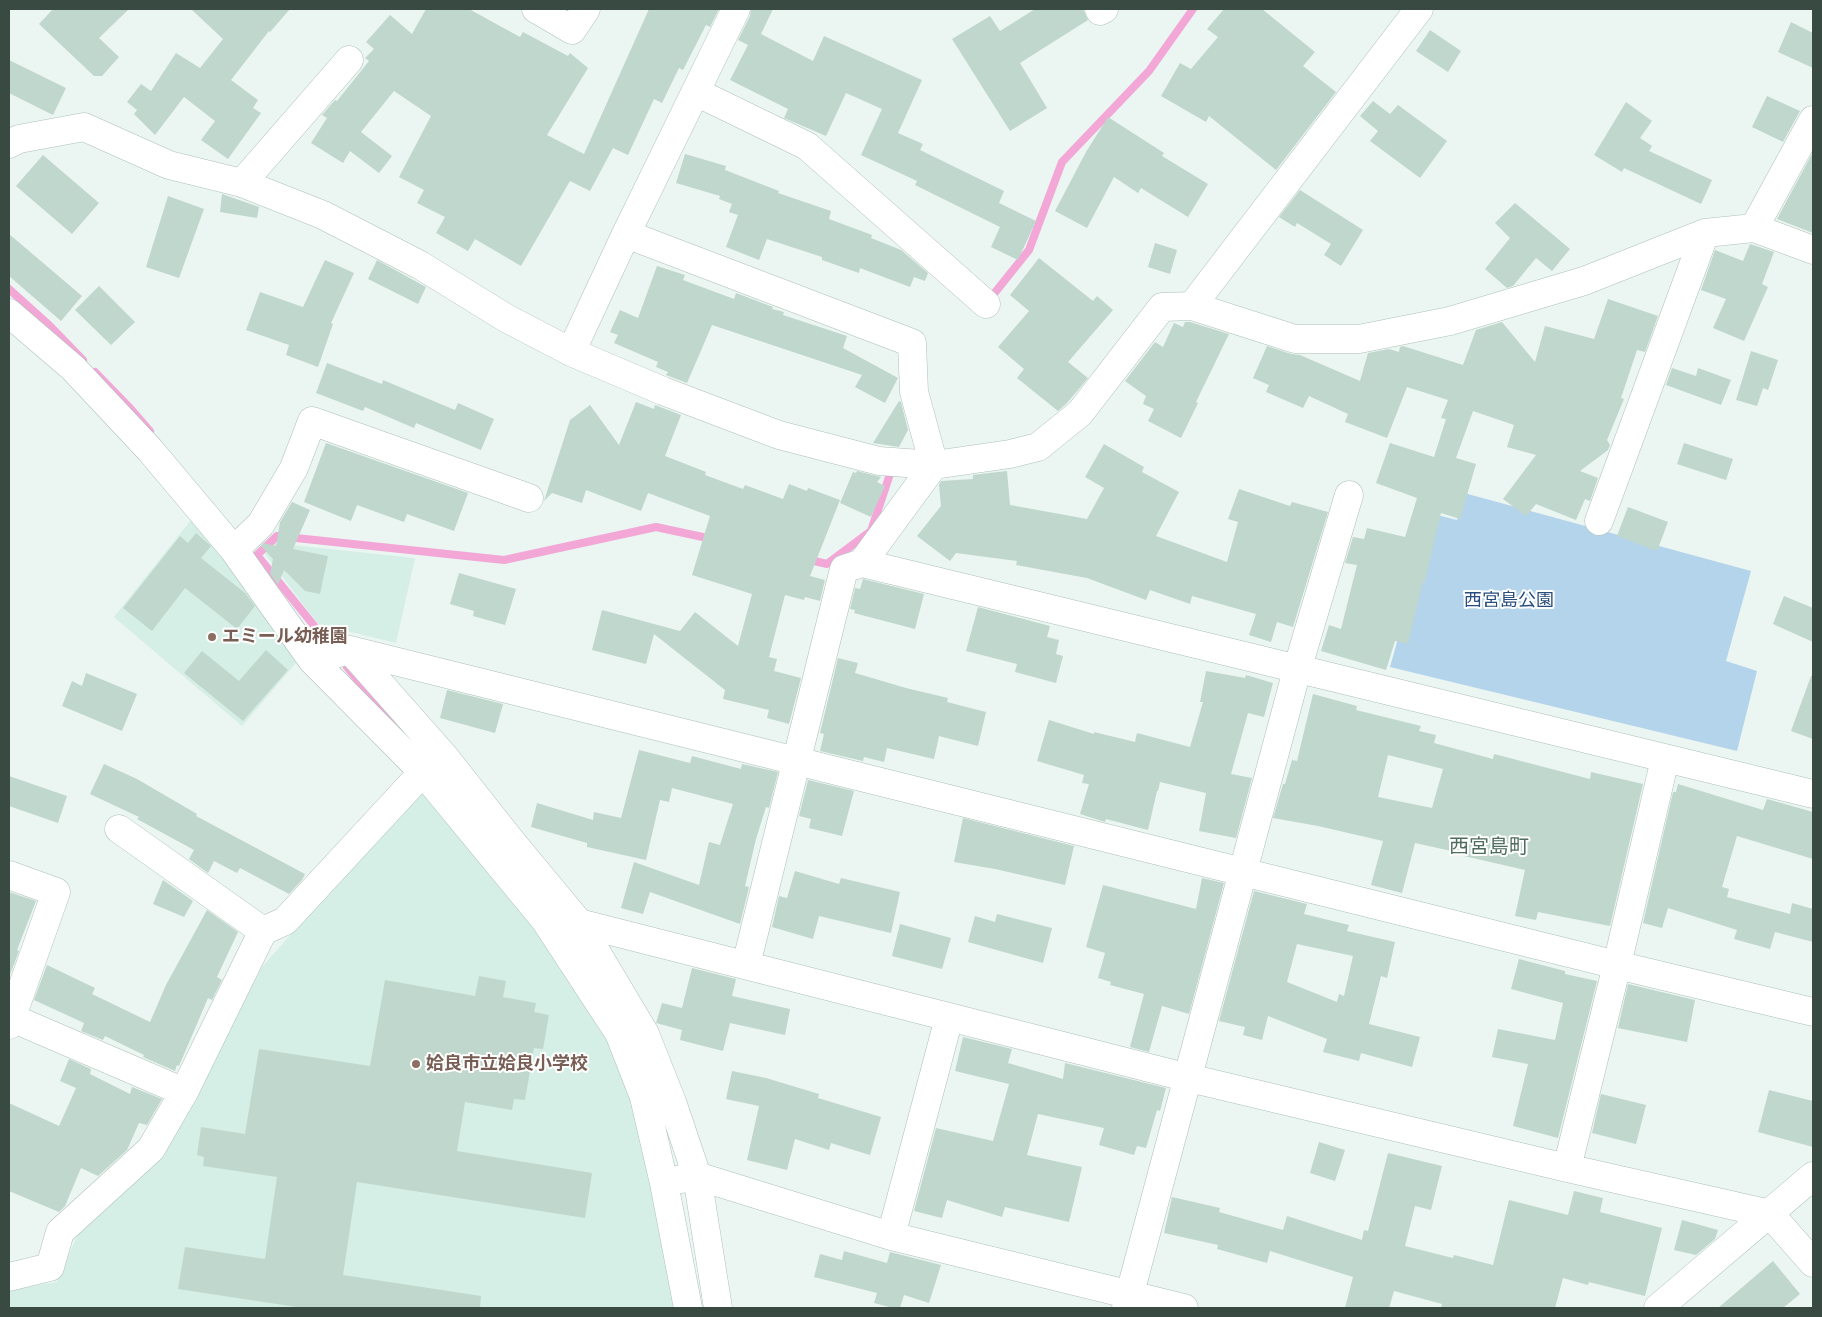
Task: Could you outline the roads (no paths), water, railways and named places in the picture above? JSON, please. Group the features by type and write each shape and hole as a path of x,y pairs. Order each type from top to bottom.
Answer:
{"street":[{"path":"536,9 572,30 586,9"},
{"path":"571,352 626,234 736,9"},
{"path":"1099,9 1100,11 1104,9"},
{"path":"1192,306 1419,9"},
{"path":"242,183 349,60"},
{"path":"696,92 807,146 986,304"},
{"path":"1754,228 1813,120"},
{"path":"9,144 19,139 84,127 170,165 242,183 323,215 420,266 506,318 571,352 663,392 779,435 879,461 934,465 1010,454 1038,447 1080,413 1162,307 1192,306 1295,339 1359,339 1450,321 1584,281 1705,233 1754,228 1813,250"},
{"path":"1599,521 1705,233"},
{"path":"626,234 912,343 914,392 934,465"},
{"path":"9,313 73,368 150,450 234,550 312,660 423,772 545,920 619,1033 644,1097 664,1184 688,1308"},
{"path":"234,550 261,524 294,468 312,420 528,498"},
{"path":"862,563 934,465"},
{"path":"1128,1301 1297,670 1348,496"},
{"path":"746,965 844,569 862,563 1813,794"},
{"path":"312,660 350,650 1813,1012"},
{"path":"350,650 443,755 579,923 645,1034 672,1102 697,1176 718,1308"},
{"path":"1566,1168 1617,965 1665,759"},
{"path":"9,1277 50,1266 60,1232 151,1149 184,1092 263,931 285,921 423,772"},
{"path":"119,829 263,931"},
{"path":"9,875 56,892 10,1022 184,1092"},
{"path":"579,923 1189,1078 1566,1168 1770,1214 1813,1264"},
{"path":"891,1236 949,1018"},
{"path":"664,1184 697,1176 891,1236 1128,1301 1184,1308"},
{"path":"1658,1308 1813,1176"}],"waterway":[{"path":"989,300 1029,250 1062,162 1149,71 1193,9"},
{"path":"9,289 50,326 83,360"},
{"path":"95,372 150,431"},
{"path":"806,559 827,564 871,531 889,477"},
{"path":"332,648 257,555 277,536 504,560 656,527 712,539"},
{"path":"347,667 393,724"}],"place":[{"name":"エミール幼稚園","path":"212,637"},
{"name":"姶良市立姶良小学校","path":"416,1064"}],"district":[{"name":"西宮島町","path":"1489,847"}],"park label":[{"name":"西宮島公園","path":"1509,601"}]}
